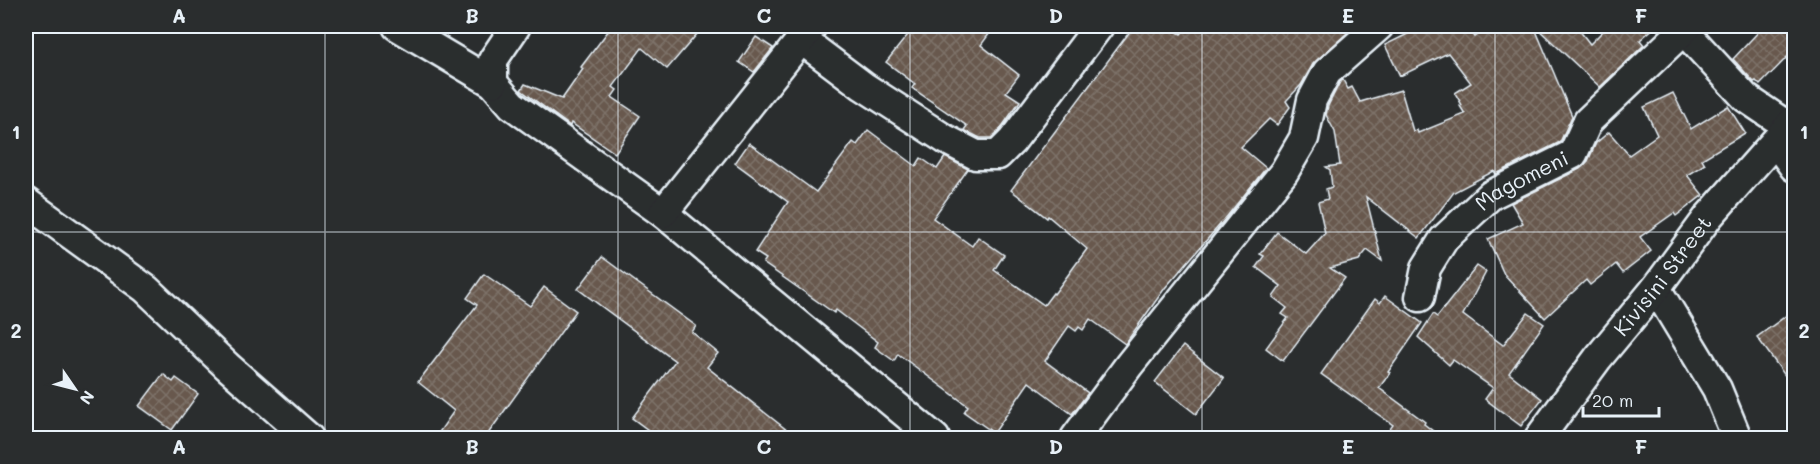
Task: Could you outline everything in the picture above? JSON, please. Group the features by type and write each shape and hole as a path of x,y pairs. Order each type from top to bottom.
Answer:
{"street":[{"path":"398,26 494,83 512,105 663,213 935,438"},
{"path":"494,83 493,60 516,26"},
{"path":"663,213 807,33 863,86 945,139 976,155 998,155 1012,141 1099,26"},
{"path":"1075,438 1129,365 1284,172 1304,138 1312,100 1327,72 1379,26"},
{"path":"1686,28 1746,98 1786,130 1794,167"},
{"name":"Magomeni","path":"1420,297 1426,268 1444,239 1491,195 1573,154 1588,121 1686,28"},
{"name":"Kivisini Street","path":"1539,438 1709,216 1786,130"},
{"path":"26,202 146,289 304,437"},
{"path":"1656,288 1717,389 1737,438"}],"building":[{"path":"612,26 704,26 667,69 642,48 613,87 617,90 612,97 640,116 615,153 571,123 570,126 521,90 525,84 562,99 583,69 581,67"},
{"path":"915,26 995,26 981,45 1019,75 1006,92 1020,101 999,131 991,138 980,138 964,130 967,126 912,88 915,84 886,62"},
{"path":"1134,26 1168,26 1181,34 1188,26 1355,26 1313,64 1301,85 1286,101 1290,107 1277,125 1269,119 1241,147 1266,168 1165,288 1125,344 1090,319 1083,330 1079,327 1076,331 1069,326 1045,361 1088,393 1072,414 1029,382 994,433 964,412 968,406 898,354 894,361 875,347 878,342 836,310 834,313 763,263 766,259 755,252 788,202 735,163 749,143 816,192 853,142 857,145 868,130 916,166 921,158 937,169 945,157 968,169 933,218 972,246 978,237 1004,255 994,270 1044,305 1087,249 1048,216 1047,218 1011,190"},
{"path":"1424,26 1466,26 1475,37 1490,26 1534,26 1572,116 1560,142 1496,174 1494,171 1454,192 1419,238 1366,197 1382,261 1367,250 1359,260 1330,268 1345,278 1283,361 1266,348 1288,318 1282,314 1287,308 1273,297 1281,286 1256,267 1264,256 1260,254 1277,232 1306,254 1325,233 1318,202 1328,199 1326,189 1332,187 1330,170 1326,167 1340,165 1335,132 1326,115 1340,82 1343,80 1348,89 1352,87 1360,102 1401,90 1413,131 1417,130 1418,133 1465,114 1455,93 1471,83 1448,53 1400,76 1385,45"},
{"path":"1535,26 1576,26 1590,44 1608,26 1656,26 1640,40 1644,45 1600,87"},
{"path":"1764,26 1794,26 1794,50 1760,85 1754,82 1733,59"},
{"path":"756,37 773,48 754,72 739,62"},
{"path":"1673,93 1691,129 1728,106 1745,133 1702,159 1705,164 1687,175 1703,195 1676,216 1674,213 1640,237 1651,251 1623,273 1616,264 1590,285 1586,280 1545,318 1504,274 1488,239 1523,223 1511,203 1580,169 1588,161 1596,143 1609,132 1629,155 1657,135 1644,107"},
{"path":"602,257 696,326 692,332 718,353 707,367 797,438 659,438 632,418 675,361 578,289"},
{"path":"1477,266 1486,272 1463,315 1503,345 1528,313 1544,324 1509,373 1542,399 1521,426 1485,399 1493,388 1453,360 1449,365 1418,337 1433,314 1437,317"},
{"path":"484,274 530,306 544,287 576,311 485,438 435,438 454,411 418,382 477,305 467,298"},
{"path":"1385,296 1422,323 1379,388 1425,422 1424,424 1442,438 1383,438 1393,425 1321,374 1375,299 1380,303"},
{"path":"1794,310 1794,388 1757,337"},
{"path":"1183,346 1224,378 1196,414 1155,382"},
{"path":"163,374 173,382 176,378 198,394 172,430 139,406"}]}
